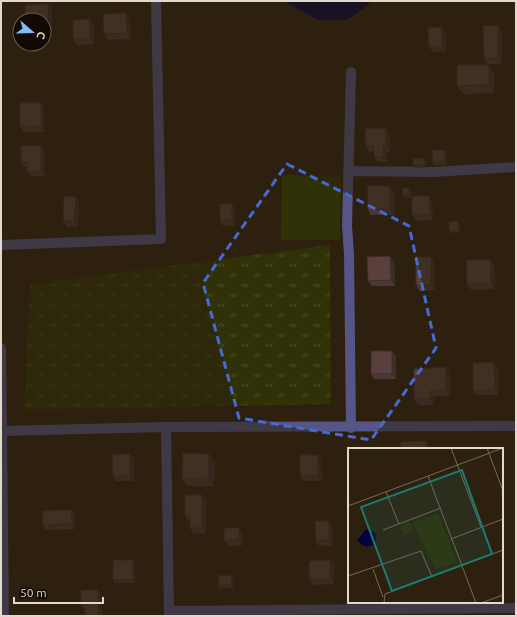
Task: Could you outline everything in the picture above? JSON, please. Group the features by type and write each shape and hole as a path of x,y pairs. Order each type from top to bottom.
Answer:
{"street":[{"path":"1,245 161,239 156,1"},
{"path":"351,72 347,226 349,254 351,428"},
{"path":"349,171 433,172 516,167"},
{"path":"1,348 4,616"},
{"path":"2,431 166,427 351,428 516,426"},
{"path":"166,427 169,614 516,608"}],"highlighted area":[{"path":"287,164 409,226 436,348 371,440 239,418 203,283"}],"green space":[{"path":"282,175 341,176 340,240 281,240"},
{"path":"330,245 331,404 24,410 30,284"}],"shaded area":[{"path":"287,1 371,1 367,6 347,20 318,20 287,3"}],"building":[{"path":"48,4 48,12 25,12 25,5"},
{"path":"126,13 127,33 104,34 103,14"},
{"path":"90,19 90,39 73,39 73,20"},
{"path":"498,25 498,58 484,58 483,26"},
{"path":"442,27 442,46 429,47 428,28"},
{"path":"457,65 489,65 489,85 457,86"},
{"path":"20,103 41,103 41,126 20,127"},
{"path":"385,128 386,146 383,146 384,157 374,157 374,146 366,146 365,129"},
{"path":"21,146 41,146 41,171 27,171 27,162 21,162"},
{"path":"433,150 445,150 444,162 432,162"},
{"path":"413,158 424,159 424,165 413,165"},
{"path":"367,186 390,186 390,209 368,210"},
{"path":"402,188 409,188 409,194 403,195"},
{"path":"64,196 76,197 74,222 63,221"},
{"path":"412,196 429,196 430,215 412,215"},
{"path":"220,204 232,204 232,220 220,220"},
{"path":"458,221 459,230 449,230 449,222"},
{"path":"390,256 391,280 368,281 367,257"},
{"path":"416,257 431,257 431,285 416,285"},
{"path":"467,260 491,260 491,284 467,284"},
{"path":"371,351 392,351 392,374 371,374"},
{"path":"494,362 495,390 473,390 473,363"},
{"path":"446,367 446,390 430,391 431,399 414,399 414,369"},
{"path":"426,441 426,448 401,448 400,442"},
{"path":"183,453 209,454 208,478 182,478"},
{"path":"130,454 130,476 113,476 112,455"},
{"path":"300,455 318,455 318,476 300,476"},
{"path":"347,494 348,494 348,506"},
{"path":"185,495 202,495 202,528 190,528 190,515 185,515"},
{"path":"71,510 72,524 43,525 42,511"},
{"path":"315,521 329,521 329,540 316,541"},
{"path":"224,528 239,528 239,539 224,540"},
{"path":"113,560 133,560 133,580 113,580"},
{"path":"330,560 330,579 309,579 309,561"},
{"path":"219,575 232,576 231,585 218,585"},
{"path":"81,590 98,590 98,616 85,615 85,605 81,605"}]}
